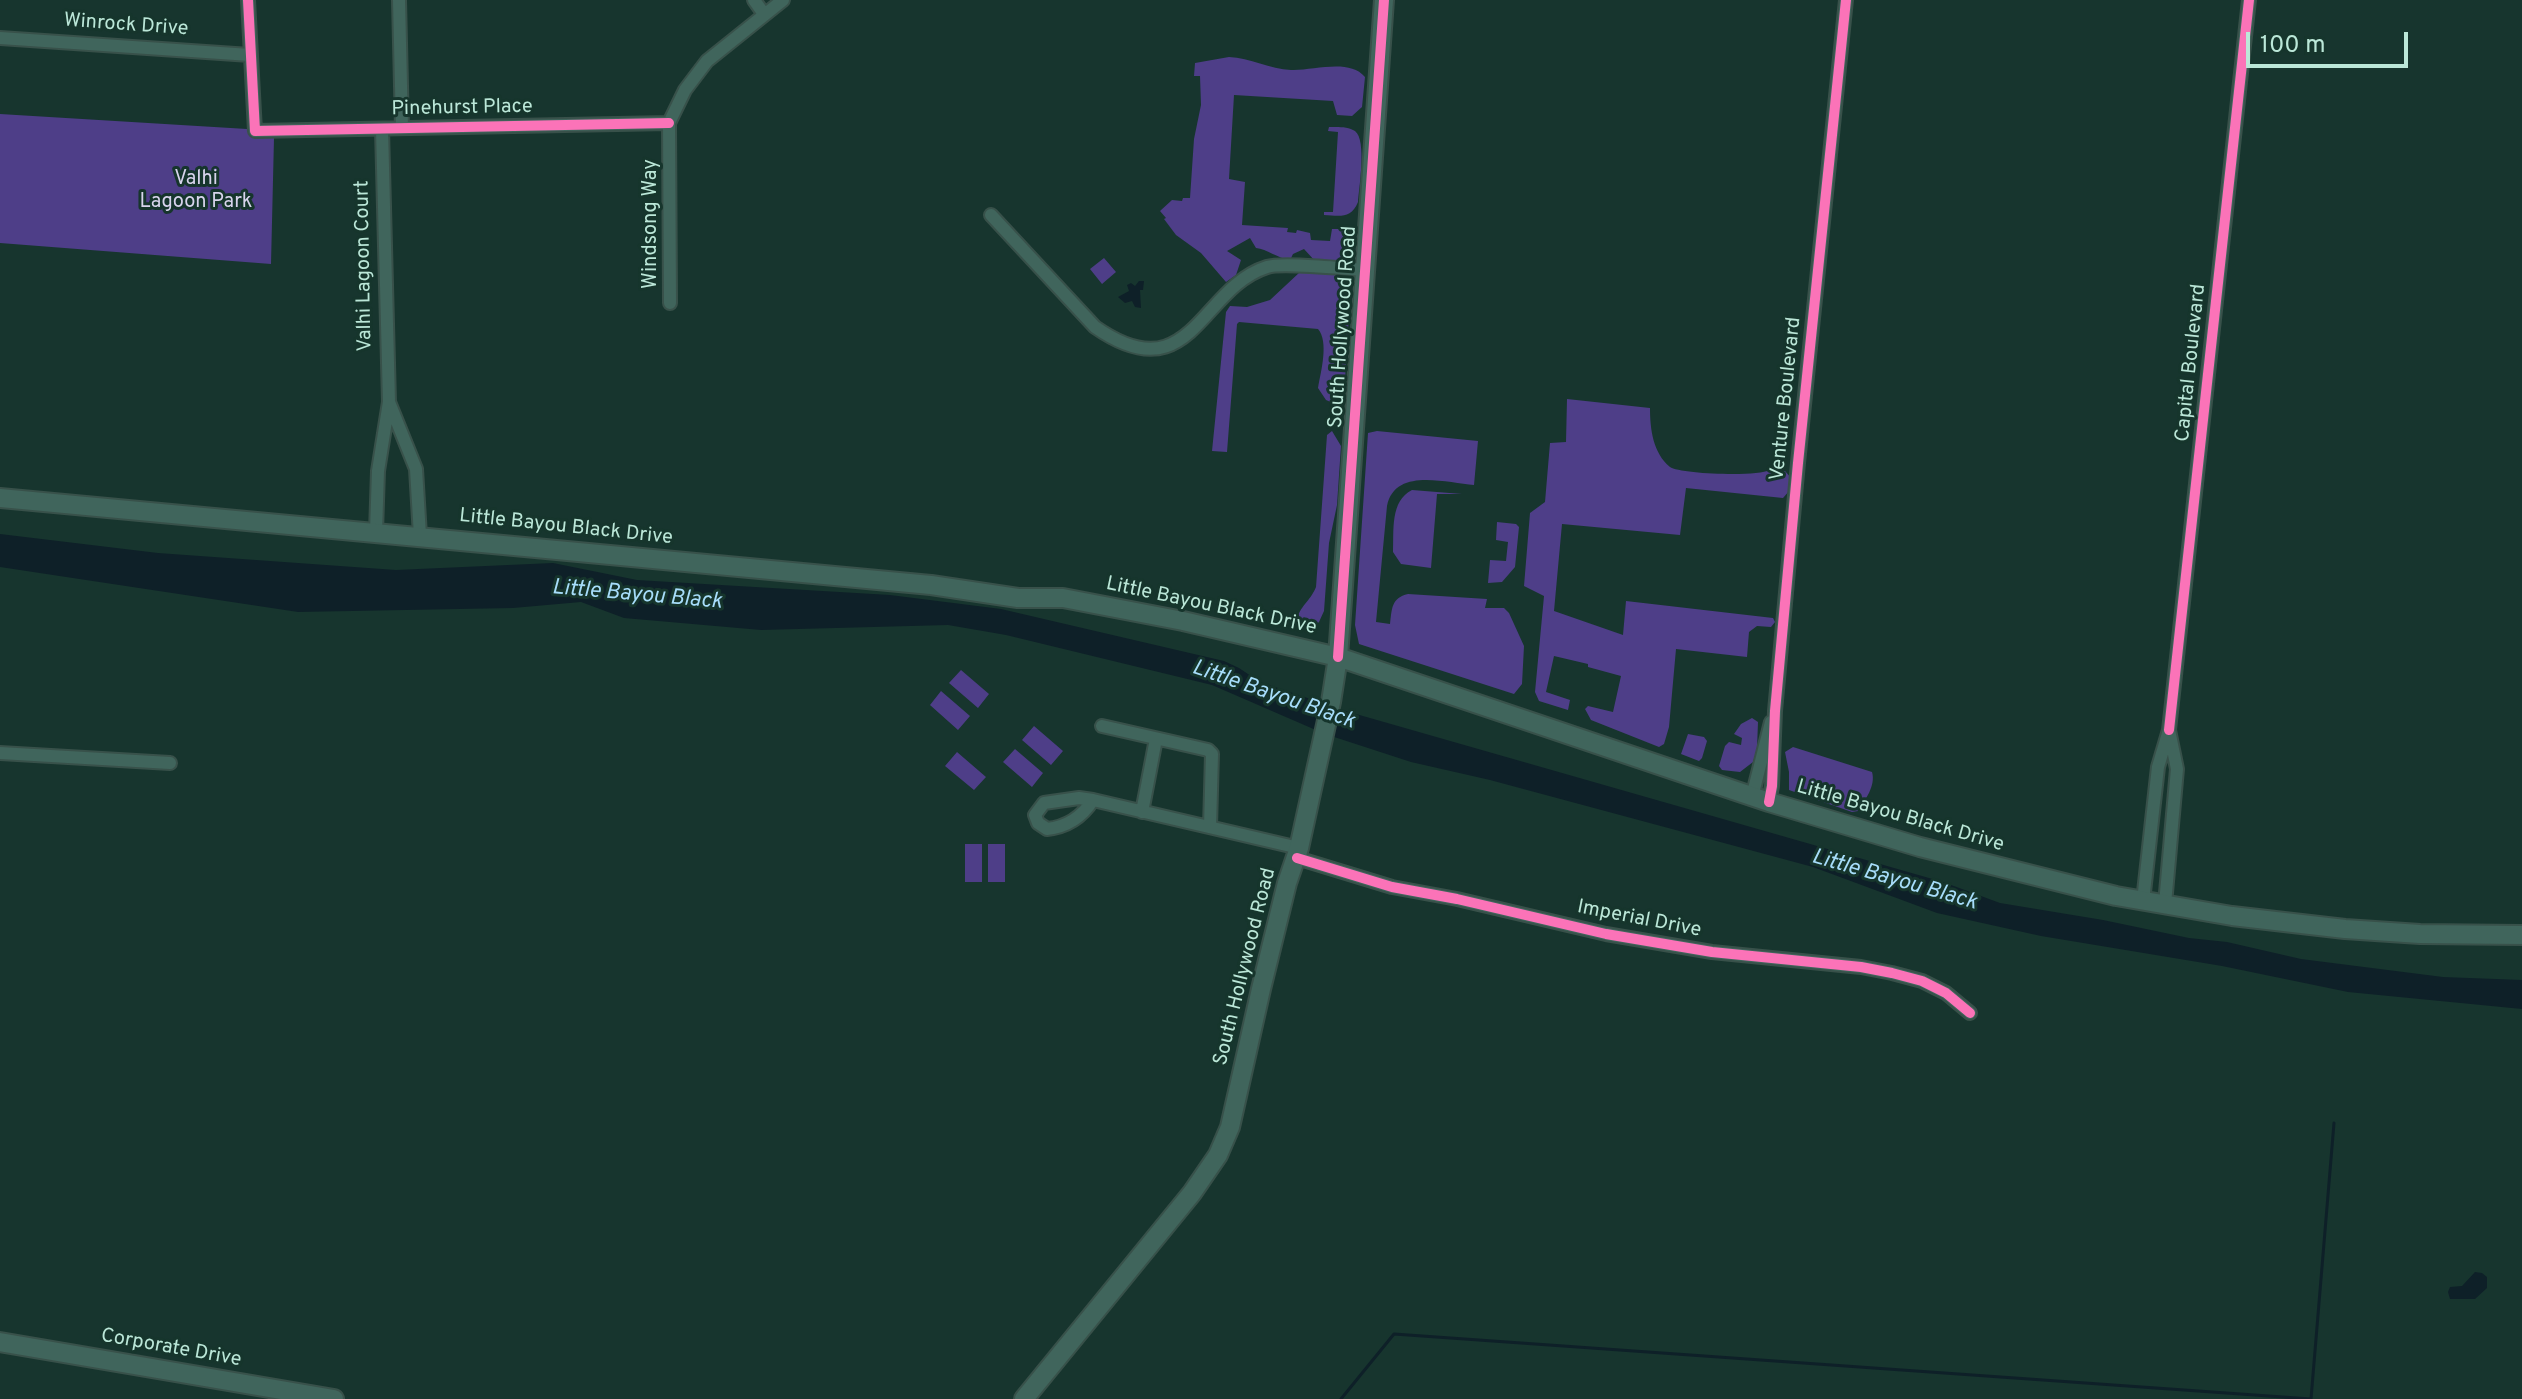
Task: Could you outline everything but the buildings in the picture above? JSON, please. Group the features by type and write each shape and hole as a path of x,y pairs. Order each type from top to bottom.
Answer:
{"main road":[{"name":"South Hollywood Road","path":"1024,1399 1192,1193 1218,1155 1230,1127 1287,883 1298,853 1338,657 1384,0"},
{"name":"Little Bayou Black Drive","path":"0,498 931,585 1018,598 1063,598 1183,621 1338,657 1761,800 1935,851 2056,882 2232,916 2345,929 2420,934 2522,935"},
{"name":"Corporate Drive","path":"0,1342 334,1399"}],"street":[{"path":"248,0 250,55"},
{"path":"399,0 402,128"},
{"path":"754,0 764,14"},
{"name":"Windsong Way","path":"670,303 669,123 685,90 707,61 783,0"},
{"name":"Venture Boulevard","path":"1761,800 1775,711 1846,0"},
{"name":"Capital Boulevard","path":"2143,901 2158,767 2169,730 2249,0"},
{"name":"Winrock Drive","path":"0,38 250,55"},
{"name":"Pinehurst Place","path":"250,55 255,131 669,123"},
{"name":"Valhi Lagoon Court","path":"376,532 378,471 389,402 382,129"},
{"path":"991,215 1095,327 1108,336 1139,347 1180,331 1251,274 1269,266 1366,270"},
{"name":"Valhi Lagoon Court","path":"389,402 416,469 420,536"},
{"path":"1102,726 1208,750 1212,754 1210,827"},
{"name":"Capital Boulevard","path":"2165,904 2177,769 2169,730"},
{"path":"1142,812 1156,739"},
{"path":"0,753 170,763"},
{"name":"Imperial Drive","path":"1093,800 1210,827 1298,853 1392,887 1606,934 1712,952 1892,973 1922,981 1946,993 1970,1013"}],"green space":[{"path":"1229,57 1291,70 1350,68 1365,77 1362,107 1352,116 1337,115 1333,101 1234,95 1229,179 1245,182 1242,225 1288,228 1287,232 1296,233 1297,230 1310,233 1311,240 1330,241 1332,229 1344,229 1354,240 1355,254 1349,261 1315,261 1304,249 1293,254 1290,260 1285,259 1256,248 1250,238 1227,251 1241,260 1236,275 1226,282 1201,253 1176,235 1164,219 1160,211 1172,200 1190,198 1194,139 1201,105 1200,76 1194,76 1195,63"},
{"name":"Valhi Lagoon Park","path":"0,114 247,129 251,136 274,138 271,264 0,243"},
{"path":"1329,127 1352,129 1359,136 1361,144 1358,202 1352,211 1344,215 1324,215 1324,212 1333,212 1338,132 1328,131"},
{"path":"1104,258 1116,272 1102,284 1090,269"},
{"path":"1300,272 1345,275 1351,281 1344,396 1333,403 1326,400 1318,388 1324,349 1318,329 1239,322 1227,452 1212,451 1226,312 1230,306 1247,307 1270,300"},
{"path":"1567,399 1650,408 1656,448 1670,467 1719,474 1785,471 1792,479 1790,490 1783,498 1686,488 1680,535 1562,524 1554,611 1623,635 1626,601 1773,618 1775,622 1771,627 1757,626 1749,632 1747,657 1676,649 1669,727 1664,744 1659,747 1591,720 1585,709 1588,706 1613,712 1621,676 1554,656 1546,692 1570,700 1568,710 1539,701 1535,692 1544,596 1524,586 1530,513 1545,502 1550,443 1566,442"},
{"path":"1332,431 1341,446 1324,611 1319,622 1305,628 1296,622 1316,587 1327,435"},
{"path":"1377,431 1478,441 1474,485 1423,480 1400,486 1392,494 1387,506 1376,622 1390,624 1395,601 1408,594 1487,599 1485,608 1504,608 1509,613 1524,646 1522,684 1514,694 1359,644 1355,625 1368,433"},
{"path":"1412,490 1462,494 1437,494 1431,568 1401,564 1393,552 1397,509 1400,501"},
{"path":"1497,522 1519,527 1515,567 1502,582 1488,583 1490,560 1506,561 1508,542 1496,540"},
{"path":"961,670 989,694 978,708 949,683"},
{"path":"941,691 970,716 958,730 930,705"},
{"path":"1752,718 1758,722 1753,762 1740,772 1722,770 1719,766 1725,746 1729,742 1741,745 1742,738 1734,734 1741,724"},
{"path":"1034,726 1063,751 1051,765 1022,740"},
{"path":"1688,734 1704,737 1707,741 1699,761 1681,754"},
{"path":"1793,747 1872,772 1871,788 1858,811 1852,812 1789,790 1785,752"},
{"path":"1015,749 1043,773 1032,787 1003,762"},
{"path":"957,752 986,777 974,790 945,766"},
{"path":"965,844 982,844 982,882 965,882"},
{"path":"988,844 1005,844 1005,882 988,882"}],"water":[{"path":"1139,281 1144,281 1143,290 1140,290 1141,308 1135,307 1132,301 1125,303 1118,297 1129,291 1127,285 1131,283 1135,286"},
{"name":"Little Bayou Black","path":"0,534 158,553 396,570 553,563 637,580 890,595 1001,609 1224,661 1260,682 1349,712 1943,882 2000,903 2189,938 2227,942 2301,959 2443,977 2522,980 2522,1009 2348,992 2222,966 2041,936 1937,913 1813,867 1490,780 1411,762 1325,734 1212,685 1006,635 948,625 761,630 624,618 581,602 513,608 298,612 0,567"},
{"path":"2475,1272 2487,1277 2487,1288 2475,1299 2450,1299 2450,1287 2462,1286"}],"waterway":[{"path":"1341,1399 1394,1334 2311,1399 2334,1123"}],"cycle path":[{"path":"248,0 255,131 669,123"},
{"path":"1338,657 1384,0"},
{"path":"1769,802 1798,463 1846,0"},
{"path":"2169,730 2249,0"},
{"path":"1297,858 1392,887 1606,934 1712,952 1892,973 1922,981 1946,993 1970,1013"}]}
